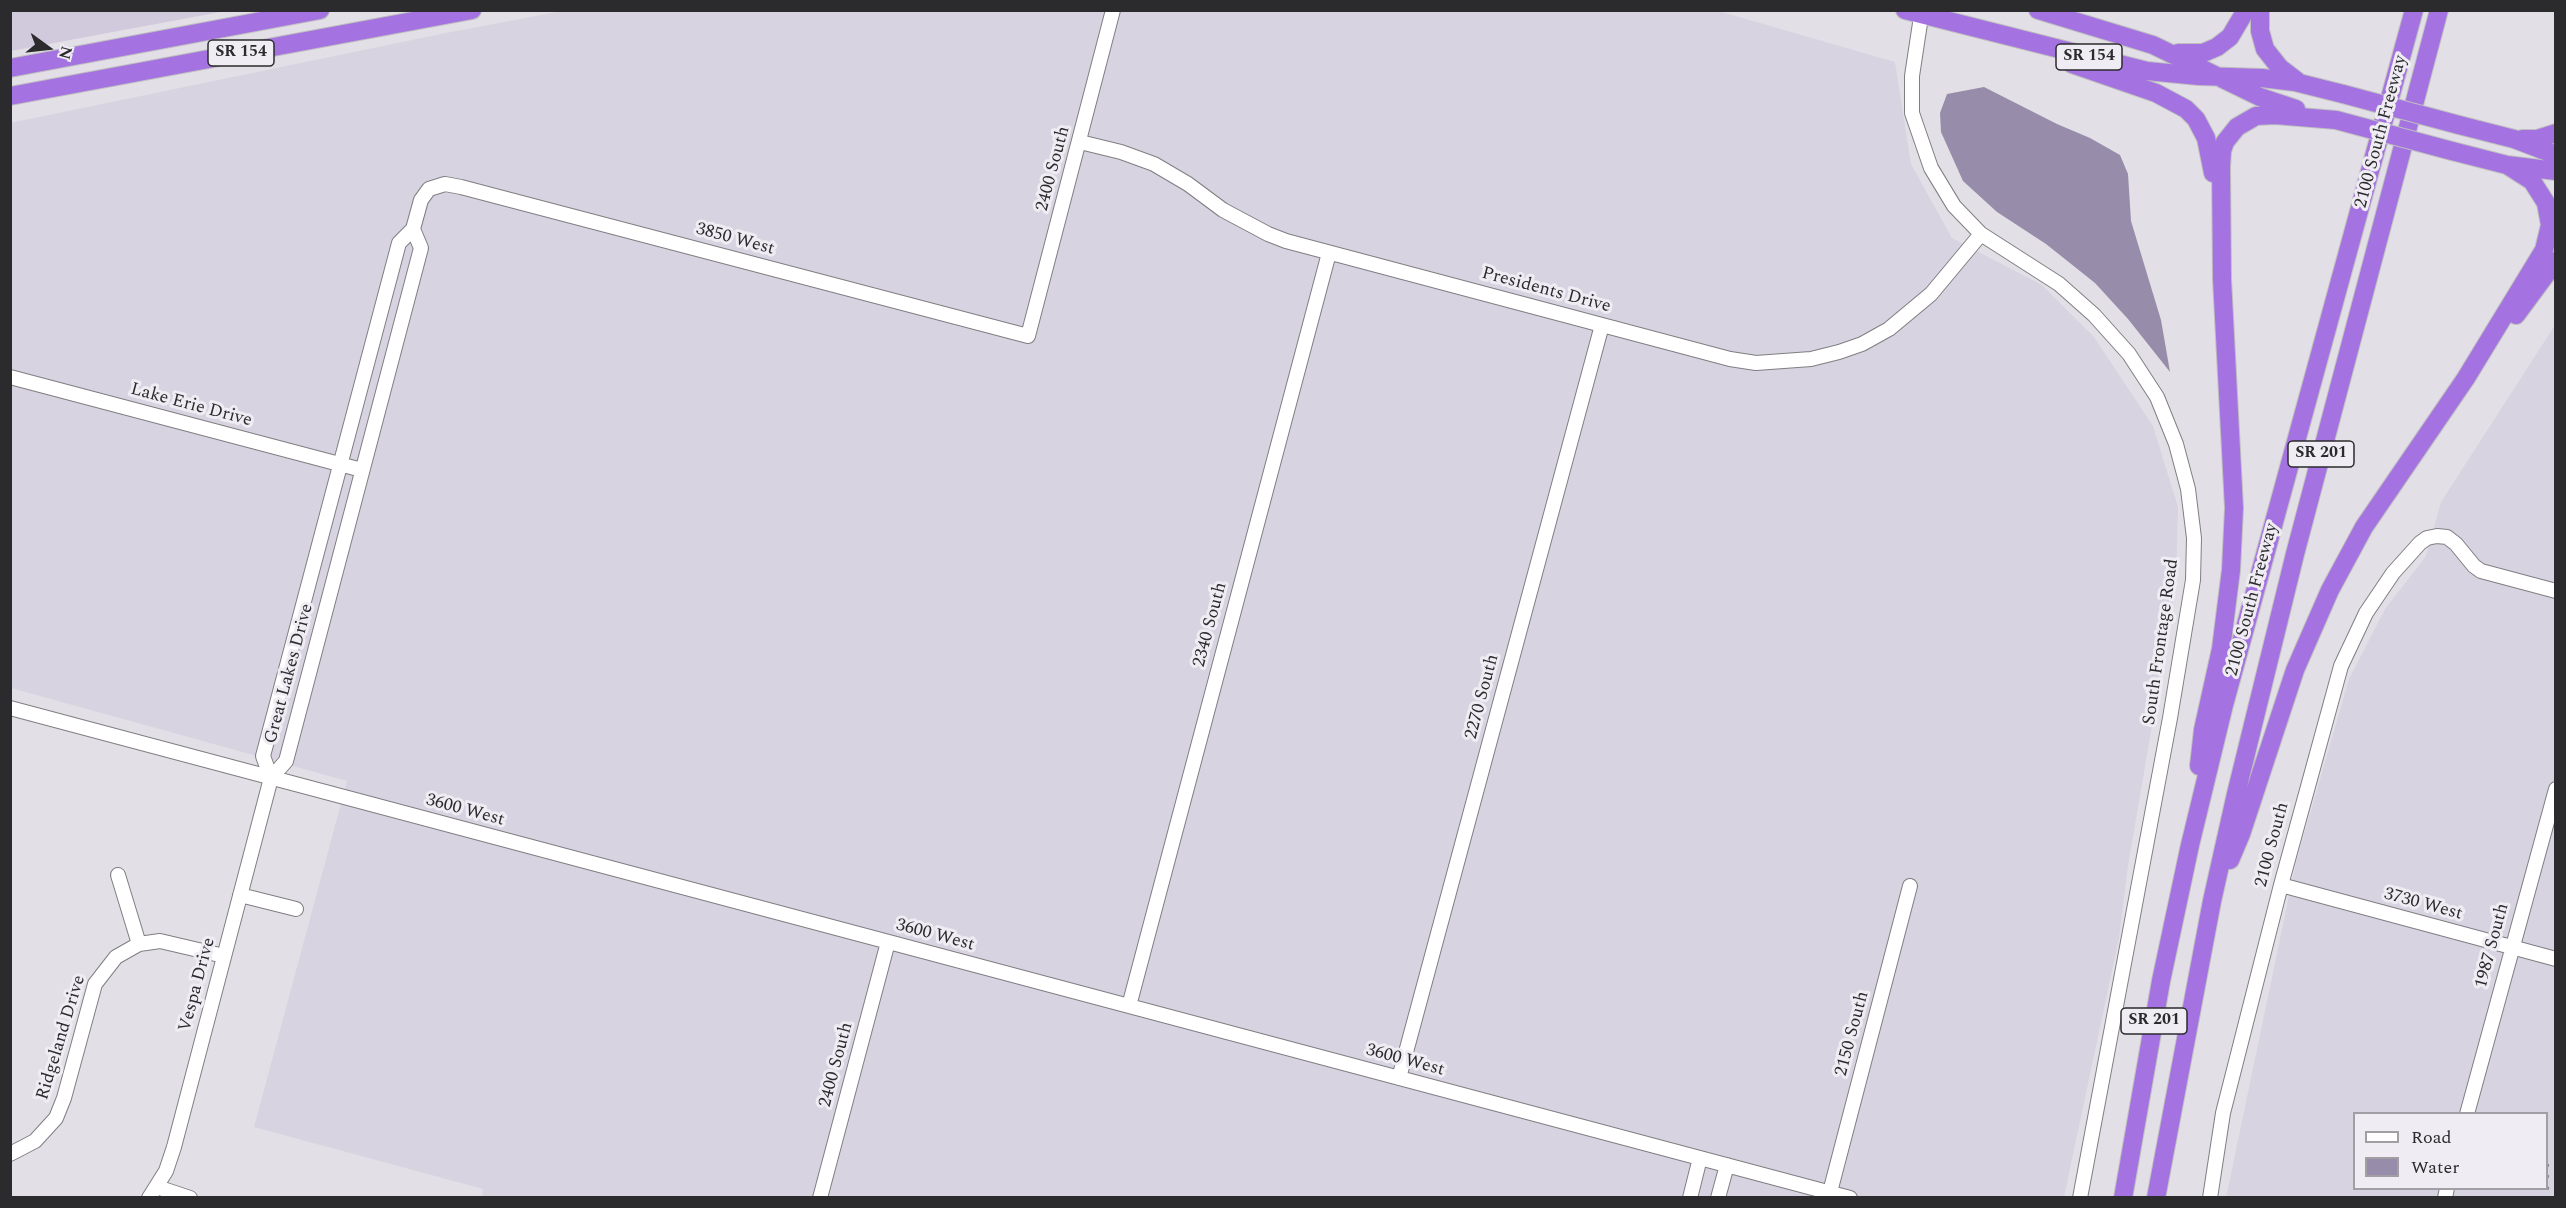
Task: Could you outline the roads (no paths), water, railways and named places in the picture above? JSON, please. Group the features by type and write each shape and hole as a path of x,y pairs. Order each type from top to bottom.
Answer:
{"highway":[{"name":"SR 154","path":"10,68 320,10"},
{"name":"SR 154","path":"10,96 472,10"},
{"name":"SR 154","path":"2038,10 2132,38 2170,52 2260,97 2336,120 2506,165 2556,171"},
{"path":"2170,52 2203,53 2217,47 2230,37 2246,10"},
{"path":"2260,10 2260,31 2265,49 2280,68 2301,83"},
{"name":"2100 South Freeway","path":"2123,1197 2159,992 2190,845 2239,650 2414,10"},
{"name":"2100 South Freeway","path":"2156,1197 2212,901 2295,554 2439,10"},
{"name":"SR 154","path":"1916,12 2128,67 2166,74 2262,78 2301,83 2514,140 2556,155"},
{"path":"1963,26 2156,93 2186,109 2201,127 2211,152 2215,255 2222,279"},
{"path":"2190,845 2203,730 2221,649 2231,570 2234,508 2222,279 2220,167 2225,142 2245,122 2265,115 2336,120"},
{"path":"2514,140 2537,139 2556,133"},
{"path":"2212,901 2241,834 2295,670 2330,590 2364,527 2466,378 2541,255 2549,231 2548,208 2539,188 2522,173 2506,165"},
{"path":"2466,378 2543,281 2556,261"}],"street":[{"name":"2400 South","path":"1028,336 1113,10"},
{"name":"South Frontage Road","path":"1916,12 1911,76 1912,112 1931,168 1954,206 1981,234 2059,284 2094,315 2129,354 2157,397 2176,444 2188,489 2194,538 2193,580 2170,718 2080,1197"},
{"name":"Presidents Drive","path":"1080,142 1121,152 1154,164 1188,184 1223,210 1268,234 1329,253 1730,359 1756,363 1812,359 1863,344 1889,329 1931,294 1981,234"},
{"name":"3850 West","path":"432,187 445,184 461,187 1028,336"},
{"name":"Great Lakes Drive","path":"414,229 421,248 286,761 271,778 263,756 399,243 414,229 421,200 432,187"},
{"name":"2340 South","path":"1129,1006 1329,253"},
{"name":"2270 South","path":"1399,1078 1602,325"},
{"name":"Lake Erie Drive","path":"10,376 362,470"},
{"name":"2100 South","path":"2210,1197 2223,1113 2281,885 2333,691 2351,642 2366,613 2393,573 2420,543 2427,538 2437,536 2447,537 2456,544 2481,571 2556,591"},
{"name":"3600 West","path":"11,710 1850,1197"},
{"name":"Vespa Drive","path":"153,1192 174,1147 271,778"},
{"name":"1987 South","path":"2467,1112 2556,789"},
{"path":"118,875 139,944"},
{"name":"3730 West","path":"2281,885 2556,959"},
{"name":"2150 South","path":"1830,1192 1910,886"},
{"path":"240,895 296,909"},
{"name":"Ridgeland Drive","path":"10,1154 35,1141 56,1118 64,1098 95,984 116,957 139,944 171,942 224,956"},
{"name":"2400 South","path":"820,1197 888,942"},
{"path":"1690,1197 1700,1158"},
{"path":"1718,1197 1727,1165"},
{"path":"153,1192 190,1197"}],"water":[{"path":"1984,87 2120,155 2128,174 2131,221 2161,320 2170,372 2128,319 2095,283 2046,244 1997,212 1963,181 1941,132 1940,113 1947,94"}],"railway":[{"path":"2548,1166 2556,1168"},
{"path":"2548,1177 2556,1179"},
{"path":"2548,1188 2556,1190"}]}
